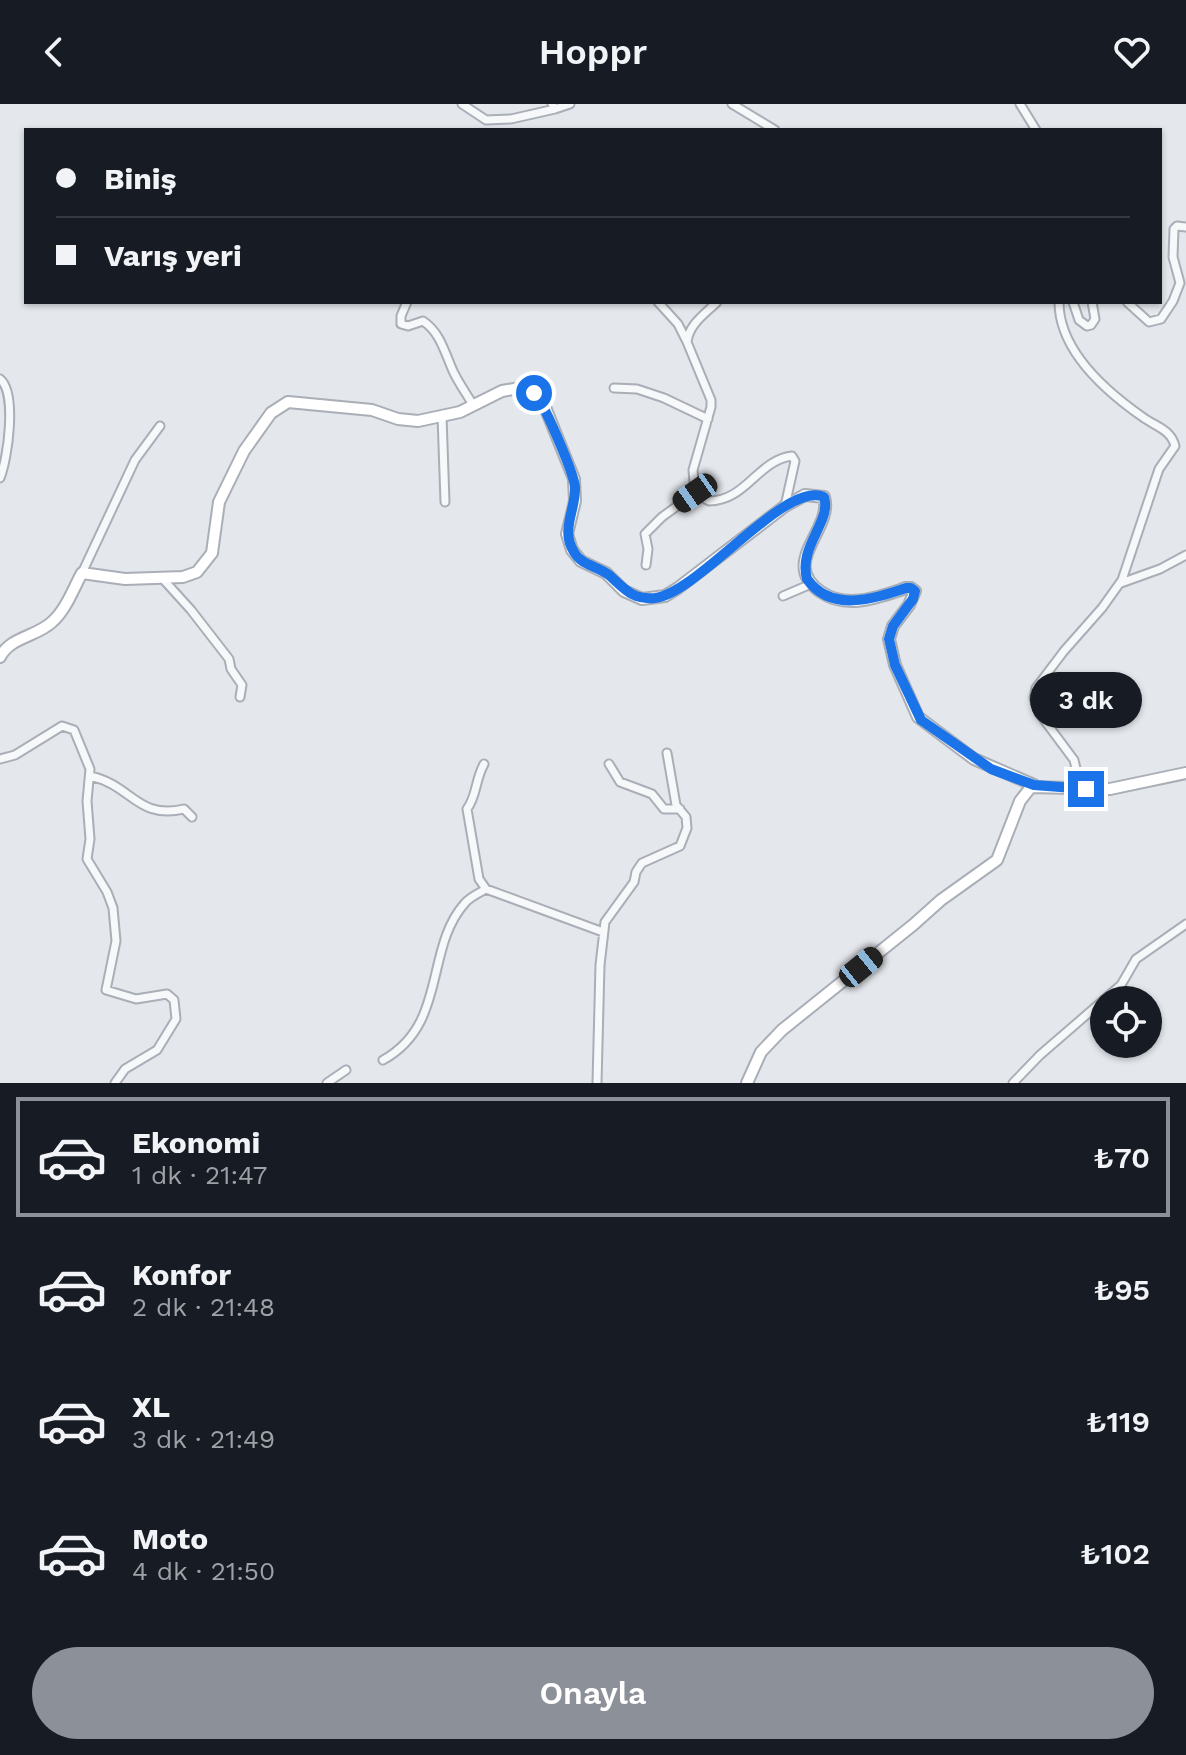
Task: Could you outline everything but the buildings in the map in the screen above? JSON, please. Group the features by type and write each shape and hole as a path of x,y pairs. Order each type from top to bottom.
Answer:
{"street":[{"path":"462,104 486,120 511,119 570,104"},
{"path":"732,104 772,128"},
{"path":"1020,104 1035,128"},
{"path":"1129,304 1149,322 1161,319 1180,283 1173,257 1174,229 1177,226 1186,227"},
{"path":"406,304 401,324 408,326 423,321 430,326 473,405"},
{"path":"660,304 678,324 711,400 693,470 695,493"},
{"path":"687,342 693,325 715,304"},
{"path":"1059,304 1062,323 1074,351 1101,382 1144,418 1166,431 1173,438 1175,446 1159,469 1119,584 1036,688 1034,698 1039,713 1074,760 1081,789"},
{"path":"1074,304 1079,320 1087,326 1095,319 1092,304"},
{"path":"0,379 6,385 9,397 10,425 0,478"},
{"path":"614,388 637,389 708,419"},
{"path":"82,573 125,579 188,576 206,563 212,553 216,514 223,493 250,441 281,405 288,402 372,410 411,421 460,412 497,393 527,389 538,396 545,407 574,479 575,501 567,534 572,550 581,561 606,573 624,591 638,598 659,597 673,591 785,506 805,495 818,494 825,499 824,515 810,543 805,563 811,584 828,597 851,601 871,600 906,588 915,591 913,599 893,626 889,639 895,665 918,717 991,769 1034,785 1110,789 1186,773"},
{"path":"442,416 445,502"},
{"path":"0,657 5,647 45,628 56,619 82,573 135,460 160,426"},
{"path":"695,493 709,501 728,498 747,486 771,461 792,456 795,461 785,506"},
{"path":"646,565 648,549 645,534 695,493"},
{"path":"1119,584 1186,555"},
{"path":"162,578 229,659 231,669 242,685 240,697"},
{"path":"783,596 811,584"},
{"path":"0,759 15,755 50,732 67,726 74,730 90,776 87,859 112,901 116,941 106,990 136,999 167,994 174,1000 177,1016 157,1050 125,1069 115,1083"},
{"path":"597,1083 605,922 634,882 642,863 680,846 687,828 686,817 675,799 667,753"},
{"path":"484,764 474,786 474,800 467,809 467,821 479,879 486,889 603,932"},
{"path":"609,764 620,782 652,794 664,809 680,809"},
{"path":"90,776 106,780 147,808 161,813 184,809 192,817"},
{"path":"747,1083 761,1052 782,1030 951,892 999,858 1020,801 1034,785"},
{"path":"383,1060 399,1051 413,1037 435,983 451,925 467,900 486,889"},
{"path":"1013,1083 1040,1055 1121,985 1136,959 1186,924"},
{"path":"327,1083 346,1070"}],"route":[{"path":"534,393 545,407 574,479 575,501 567,534 572,550 581,561 606,573 629,594 642,599 665,596 785,506 805,495 818,494 824,497 826,504 805,563 807,579 811,584 828,597 851,601 871,600 906,588 915,591 913,599 893,626 889,639 895,665 918,717 991,769 1034,785 1086,789"}]}
